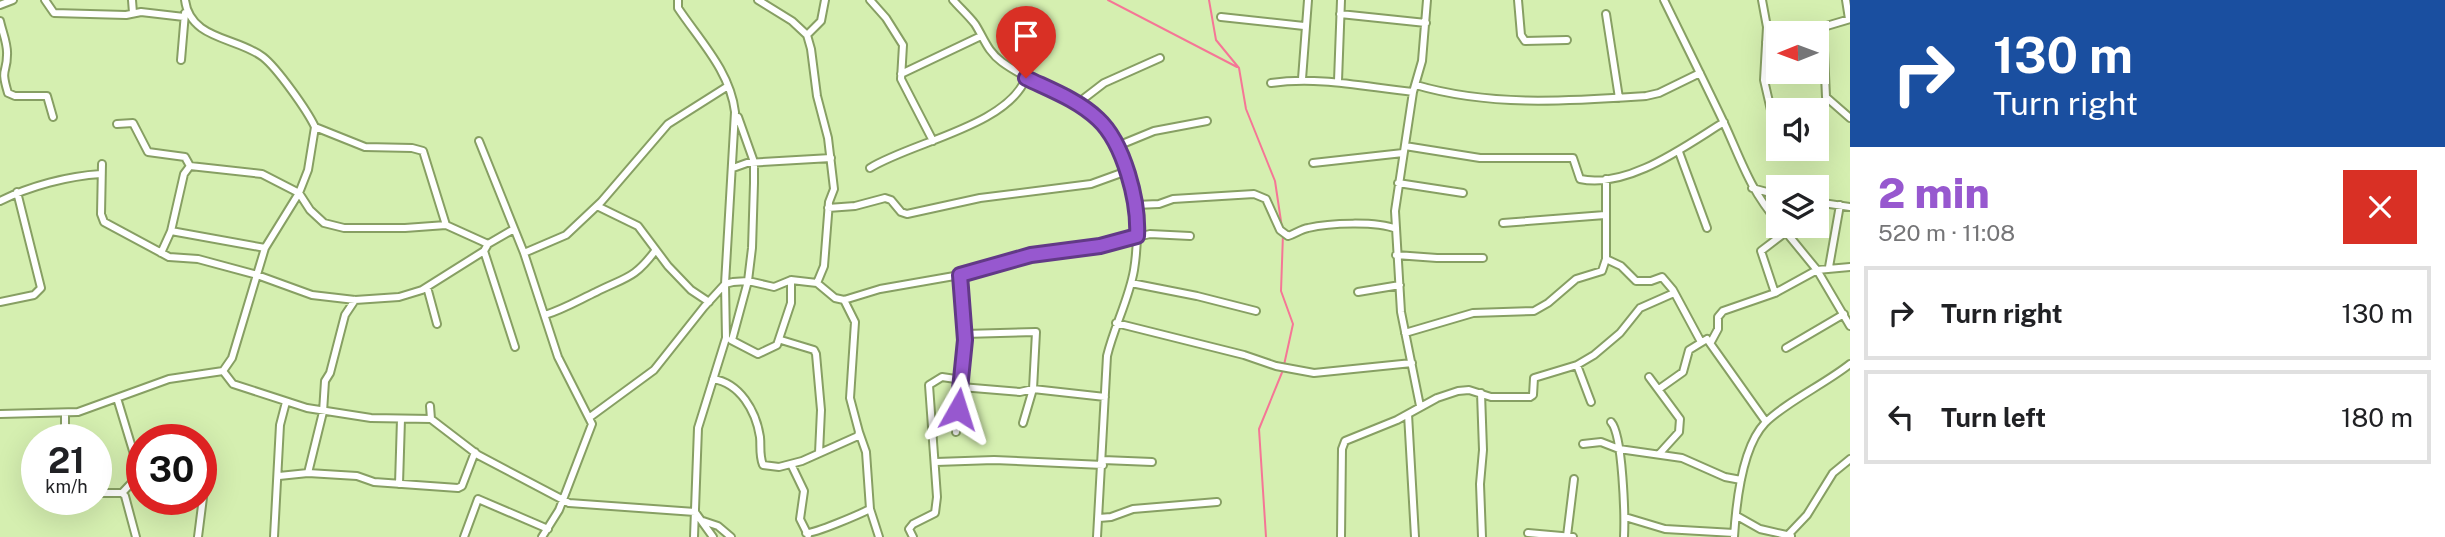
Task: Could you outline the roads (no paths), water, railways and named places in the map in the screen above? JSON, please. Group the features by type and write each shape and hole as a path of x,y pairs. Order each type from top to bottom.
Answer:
{"street":[{"path":"0,5 13,0"},
{"path":"45,0 54,13 96,16 134,13 185,14 202,30 268,61 316,127 365,147 412,148 423,151 446,225"},
{"path":"132,0 134,13"},
{"path":"181,60 185,0"},
{"path":"678,0 678,8 710,49 728,86 754,162 752,247 748,281 738,323 713,379 697,436 694,537"},
{"path":"758,0 792,21 807,35 817,96 824,115 834,191 828,208 824,266 817,283"},
{"path":"807,35 821,21 825,0"},
{"path":"870,0 886,18 903,45 901,74 933,141"},
{"path":"953,0 968,15 990,52 1026,78 1078,103 1103,125 1127,172 1135,205 1137,236 1131,283 1107,356 1097,537"},
{"path":"1302,79 1308,0"},
{"path":"1338,81 1341,0"},
{"path":"1420,406 1405,333 1396,255 1396,229 1398,183 1413,92 1422,61 1427,0"},
{"path":"1518,0 1521,35 1525,41 1567,40"},
{"path":"1664,0 1724,122 1752,188 1766,206"},
{"path":"1762,0 1766,42 1763,80 1768,98"},
{"path":"1829,26 1850,19 1846,0"},
{"path":"1340,14 1426,23"},
{"path":"1606,14 1619,98"},
{"path":"1221,17 1304,26"},
{"path":"0,21 8,59 1,74 2,80 11,96 47,96 53,117"},
{"path":"901,74 981,36"},
{"path":"1078,103 1081,98 1104,83 1160,58"},
{"path":"1416,85 1451,94 1519,102 1619,98 1659,93 1700,73"},
{"path":"870,168 890,155 933,141 989,116 1022,89 1026,78"},
{"path":"1271,83 1302,79 1338,81 1413,92"},
{"path":"1825,84 1826,97 1830,104 1850,118"},
{"path":"524,253 566,235 597,206 668,124 728,86"},
{"path":"729,339 725,285 735,112"},
{"path":"1115,147 1154,131 1207,121"},
{"path":"117,124 133,122 148,152 184,157 190,166 262,174 299,193 310,210 324,223 345,228 405,229 446,225 488,244"},
{"path":"1313,163 1404,149 1480,158 1573,158 1576,160 1580,179 1606,179 1626,174 1679,152 1724,122"},
{"path":"0,414 65,414 101,405 169,379 223,371 232,358 265,248 299,193 308,170 316,127"},
{"path":"479,141 524,253 558,357 590,417 591,429 561,498 559,510 542,537"},
{"path":"1679,152 1707,228"},
{"path":"733,168 754,162 831,158"},
{"path":"102,164 101,214 104,222 161,253 178,259 198,260 257,275 312,295 355,300 400,296 427,287 514,229"},
{"path":"161,253 171,231 184,174 190,166"},
{"path":"828,208 855,206 885,198 907,214 980,198 1091,184 1127,172"},
{"path":"0,201 17,192 84,175 101,174"},
{"path":"1405,333 1473,313 1534,312 1576,279 1602,271 1606,259 1606,179"},
{"path":"1398,183 1463,193"},
{"path":"1752,188 1766,192"},
{"path":"0,302 34,295 41,288 17,192"},
{"path":"1135,205 1159,204 1174,199 1254,194 1266,199 1280,230 1292,235 1306,228 1357,225 1388,226 1396,229"},
{"path":"1829,204 1850,207"},
{"path":"1829,267 1840,205"},
{"path":"597,206 638,226 655,251 691,290 709,302"},
{"path":"1503,223 1605,215"},
{"path":"171,231 265,248"},
{"path":"590,417 654,370 725,285 748,281 774,287 791,280 817,283 835,298 844,300 880,289 960,275 1031,255 1100,246 1150,234 1190,236"},
{"path":"1772,238 1761,251 1775,293"},
{"path":"1791,238 1817,270 1850,326"},
{"path":"484,251 515,347"},
{"path":"545,315 626,280 640,270 655,251"},
{"path":"1396,255 1483,258"},
{"path":"1606,259 1621,266 1636,281 1662,278 1674,293 1701,342"},
{"path":"1711,342 1718,328 1718,317 1723,311 1775,293 1817,270 1850,267"},
{"path":"956,432 964,334 960,275"},
{"path":"729,339 758,354 769,351 781,340 791,303 791,280"},
{"path":"1131,283 1256,311"},
{"path":"1358,292 1400,285"},
{"path":"427,287 437,324"},
{"path":"1341,537 1345,441 1458,391 1469,390 1491,397 1530,397 1534,378 1539,374 1577,365 1605,346 1640,307 1674,293"},
{"path":"308,473 323,412 325,381 330,373 345,315 355,300"},
{"path":"844,300 855,322 849,398 866,452 870,509 879,537"},
{"path":"1786,348 1844,314"},
{"path":"726,322 738,323"},
{"path":"1116,323 1244,355 1276,366 1314,373 1412,363"},
{"path":"964,334 1036,332 1033,389 1023,423"},
{"path":"1659,389 1683,372 1689,350 1707,339 1766,422"},
{"path":"781,340 814,350 816,354 821,410 819,453"},
{"path":"1625,517 1664,529 1734,535 1741,480 1755,438 1766,422 1850,364"},
{"path":"1577,365 1591,402"},
{"path":"223,371 233,384 323,412 431,419 475,452 549,494 575,505 695,512 713,537"},
{"path":"913,537 909,529 935,513 936,462 932,444 929,385 942,377 961,383 1020,392 1033,389 1105,397"},
{"path":"1649,377 1676,412 1680,425 1679,432 1660,453"},
{"path":"713,379 729,385 747,399 760,437 763,465 779,467 790,464 855,439 859,432"},
{"path":"1481,393 1483,450 1479,484 1482,537"},
{"path":"117,398 126,425"},
{"path":"274,537 280,425 286,402"},
{"path":"430,407 431,419"},
{"path":"65,414 65,424"},
{"path":"1408,414 1415,537"},
{"path":"399,484 401,419"},
{"path":"1611,422 1615,426 1619,449 1625,517 1623,537"},
{"path":"1583,444 1601,442 1619,449 1682,458 1725,477 1741,480"},
{"path":"279,476 308,473 363,477 374,482 462,486 475,452"},
{"path":"1737,516 1760,529 1790,536 1807,515 1833,473 1850,458"},
{"path":"936,462 1152,462"},
{"path":"790,464 804,491 800,519 808,535 870,509"},
{"path":"1567,536 1574,479"},
{"path":"112,493 122,493 126,489"},
{"path":"122,493 129,504 136,537"},
{"path":"464,537 478,499 548,529"},
{"path":"1098,518 1111,517 1133,509 1217,502"},
{"path":"198,537 201,515"},
{"path":"704,521 718,526 730,537"},
{"path":"1528,533 1573,537"}],"waterway":[{"path":"1108,0 1237,67"},
{"path":"1209,0 1216,40 1239,68 1246,109 1275,181 1282,228"},
{"path":"1283,234 1281,291 1293,324 1284,365"},
{"path":"1266,537 1259,429 1283,370"}]}
